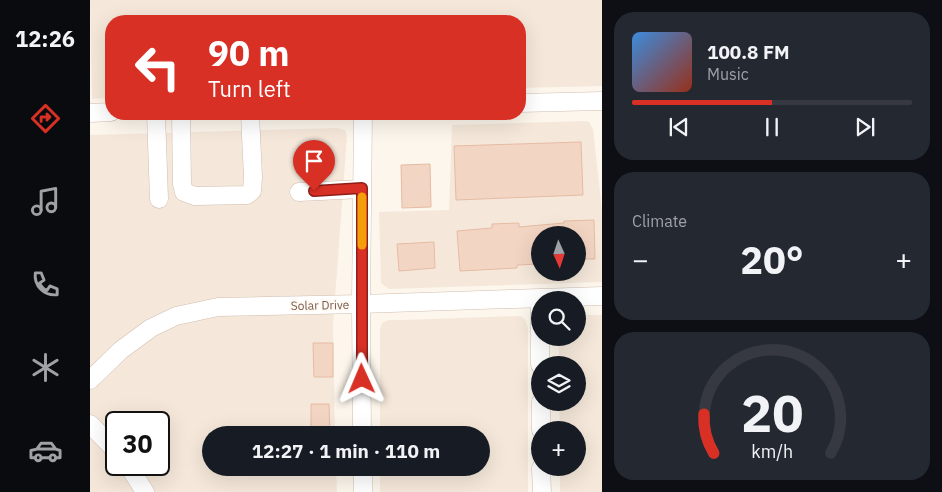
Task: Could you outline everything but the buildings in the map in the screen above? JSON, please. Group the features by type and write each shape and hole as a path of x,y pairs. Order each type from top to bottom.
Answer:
{"street":[{"path":"526,103 602,101"},
{"path":"90,113 105,112"},
{"path":"156,120 159,199"},
{"path":"181,120 182,184 184,192 195,196 246,195 252,191 250,120"},
{"path":"362,426 363,120"},
{"path":"299,192 362,188"},
{"name":"Solar Drive","path":"586,297 602,296"},
{"name":"Solar Drive","path":"90,380 121,350 152,328 176,316 218,308 531,298"},
{"path":"90,424 105,440"},
{"path":"135,476 145,492"},
{"path":"363,476 363,492"},
{"path":"541,476 542,492"}],"shaded area":[{"path":"90,0 602,0 602,86 526,88 526,15 105,15 105,98 92,99"},
{"path":"589,122 593,129 602,211 602,282 389,289 381,283 379,212 449,210 452,125"},
{"path":"337,128 345,130 347,136 333,325 335,426 202,426 202,476 336,476 337,492 90,492 90,135"},
{"path":"586,315 602,315 602,492 560,492 560,476 586,476 586,421 560,421 559,411 586,411 586,356 559,356 559,346 586,346"},
{"path":"521,316 525,319 528,328 528,492 380,492 380,476 490,476 490,426 380,426 380,329 382,323 389,320"}],"slow traffic":[{"path":"362,197 362,245"}],"route":[{"path":"314,191 362,188 362,379"}]}
